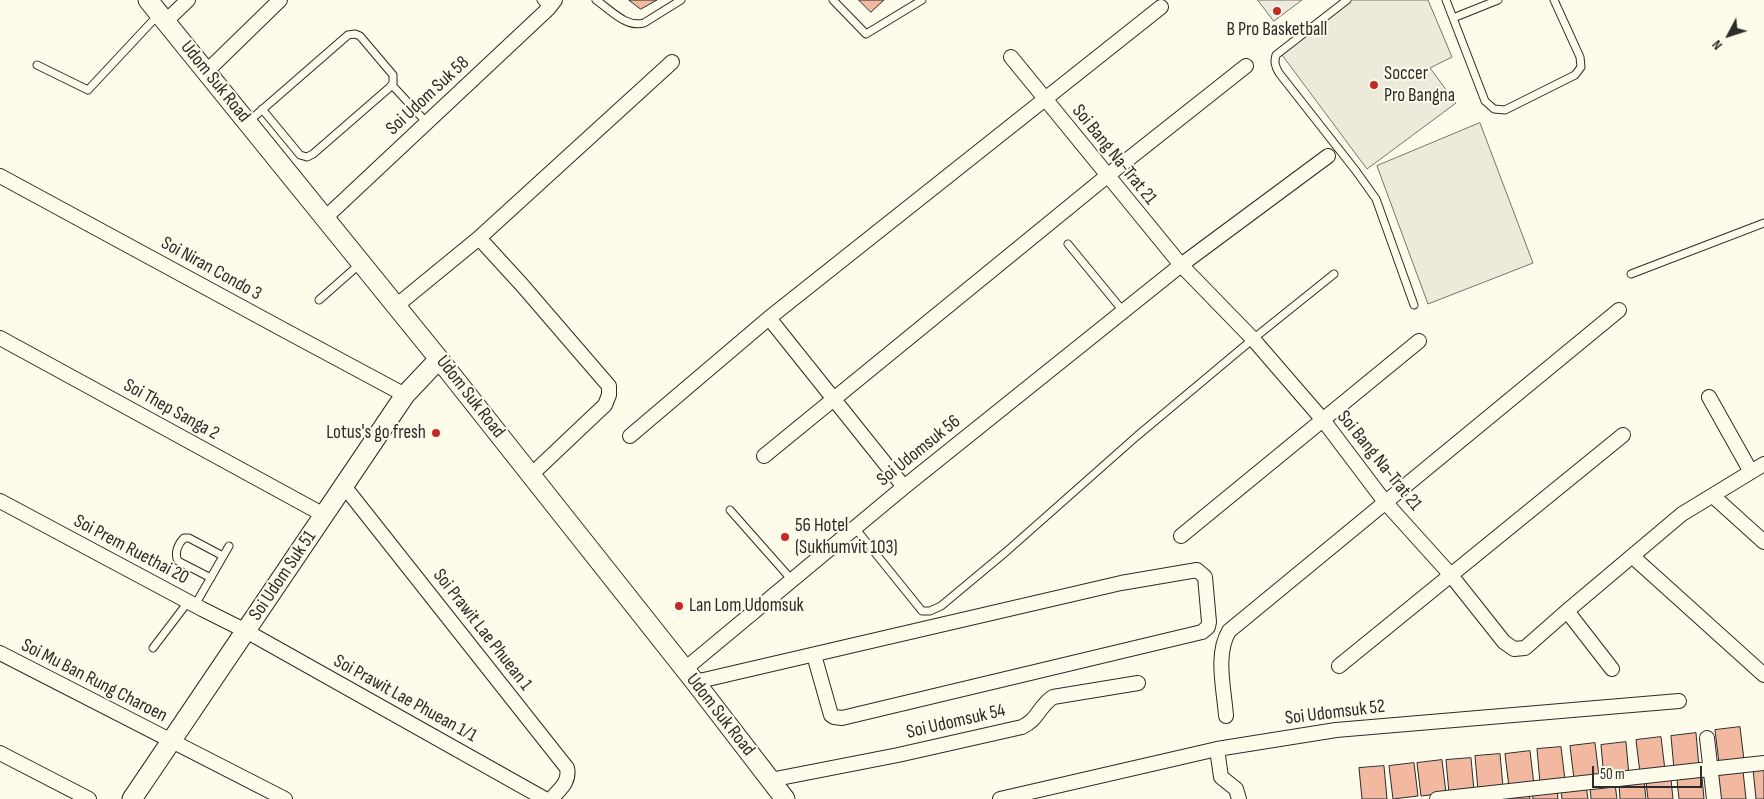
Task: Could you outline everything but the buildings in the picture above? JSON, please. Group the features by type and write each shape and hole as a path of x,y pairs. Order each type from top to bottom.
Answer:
{"main road":[{"name":"Udom Suk Road","path":"158,12 439,359 785,799"},
{"name":"Soi Udom Suk 51","path":"132,799 405,395 439,359"}],"street":[{"path":"158,12 188,0"},
{"path":"206,72 280,0"},
{"name":"Soi Udom Suk 58","path":"325,218 427,124 548,3"},
{"path":"630,436 769,318 1161,7"},
{"name":"Soi Bang Na-Trat 21","path":"1011,57 1181,265 1253,339 1322,420 1385,502 1450,574 1504,642 1514,649 1525,648 1682,514 1764,464"},
{"path":"396,306 479,238 672,62"},
{"path":"764,456 1107,176 1246,66"},
{"name":"Soi Udomsuk 56","path":"690,676 791,579 1181,265 1328,156"},
{"name":"Soi Niran Condo 3","path":"0,176 405,395"},
{"path":"479,238 609,386 609,395 605,404 531,475"},
{"path":"1226,716 1222,650 1224,639 1229,631 1619,310"},
{"path":"769,318 835,398 904,487"},
{"name":"Soi Thep Sanga 2","path":"0,338 324,515"},
{"path":"1181,536 1419,341"},
{"path":"1710,397 1751,472"},
{"path":"1339,666 1623,435"},
{"name":"Soi Prawit Lae Phuean 1","path":"344,486 567,768 568,776 566,783 551,799"},
{"path":"1713,496 1764,542"},
{"name":"Soi Prem Ruethai 20","path":"0,502 246,631"},
{"path":"1632,556 1764,676"},
{"path":"690,676 814,655 1121,582 1197,570 1205,577 1209,622 1208,627 1202,632 842,718 831,715 814,655"},
{"path":"1567,611 1612,669"},
{"name":"Soi Prawit Lae Phuean 1/1","path":"246,631 546,799"},
{"name":"Soi Mu Ban Rung Charoen","path":"0,653 285,799"},
{"name":"Soi Udomsuk 54","path":"770,780 898,755 1022,727 1031,723 1045,702 1053,697 1138,683"},
{"name":"Soi Udomsuk 52","path":"1000,799 1217,749 1336,730 1679,702"},
{"path":"1707,738 1714,799"},
{"path":"1217,749 1221,777 1236,788 1239,799"},
{"path":"0,753 90,799"},
{"path":"1437,799 1764,763"}],"lane":[{"path":"596,0 628,23 638,25 681,0"},
{"path":"833,0 866,34 922,0"},
{"path":"1347,0 1276,55 1274,60 1278,72 1376,198 1414,304"},
{"path":"1446,0 1485,101 1494,109 1505,110 1575,76 1580,67 1580,57 1554,0"},
{"path":"1453,18 1498,0"},
{"path":"37,65 88,90 158,12"},
{"path":"248,122 262,109 346,36 352,34 360,36 392,73 394,79 392,85 313,154 307,157 300,155 262,109"},
{"path":"392,85 427,124"},
{"path":"1632,274 1764,223"},
{"path":"1068,244 1123,311"},
{"path":"319,300 361,263"},
{"path":"855,528 922,611 930,611 941,606 1007,551 1137,436 1334,274"},
{"path":"730,510 791,579"},
{"path":"210,578 178,561 176,551 180,542 184,538 189,538 223,556"},
{"path":"152,648 192,604 229,546"}],"shaded area":[{"name":"B Pro Basketball","path":"1258,0 1302,0 1274,21"},
{"name":"Soccer Pro Bangna","path":"1352,0 1428,0 1452,57 1430,68 1456,103 1367,169 1282,55"},
{"name":"Soccer Pro Bangna","path":"1480,123 1533,263 1428,304 1377,166"}],"place":[{"name":"B Pro Basketball","path":"1277,11"},
{"name":"Soccer Pro Bangna","path":"1374,85"},
{"name":"Lotus's go fresh","path":"436,433"},
{"name":"56 Hotel (Sukhumvit 103)","path":"785,537"},
{"name":"Lan Lom Udomsuk","path":"679,606"}]}
